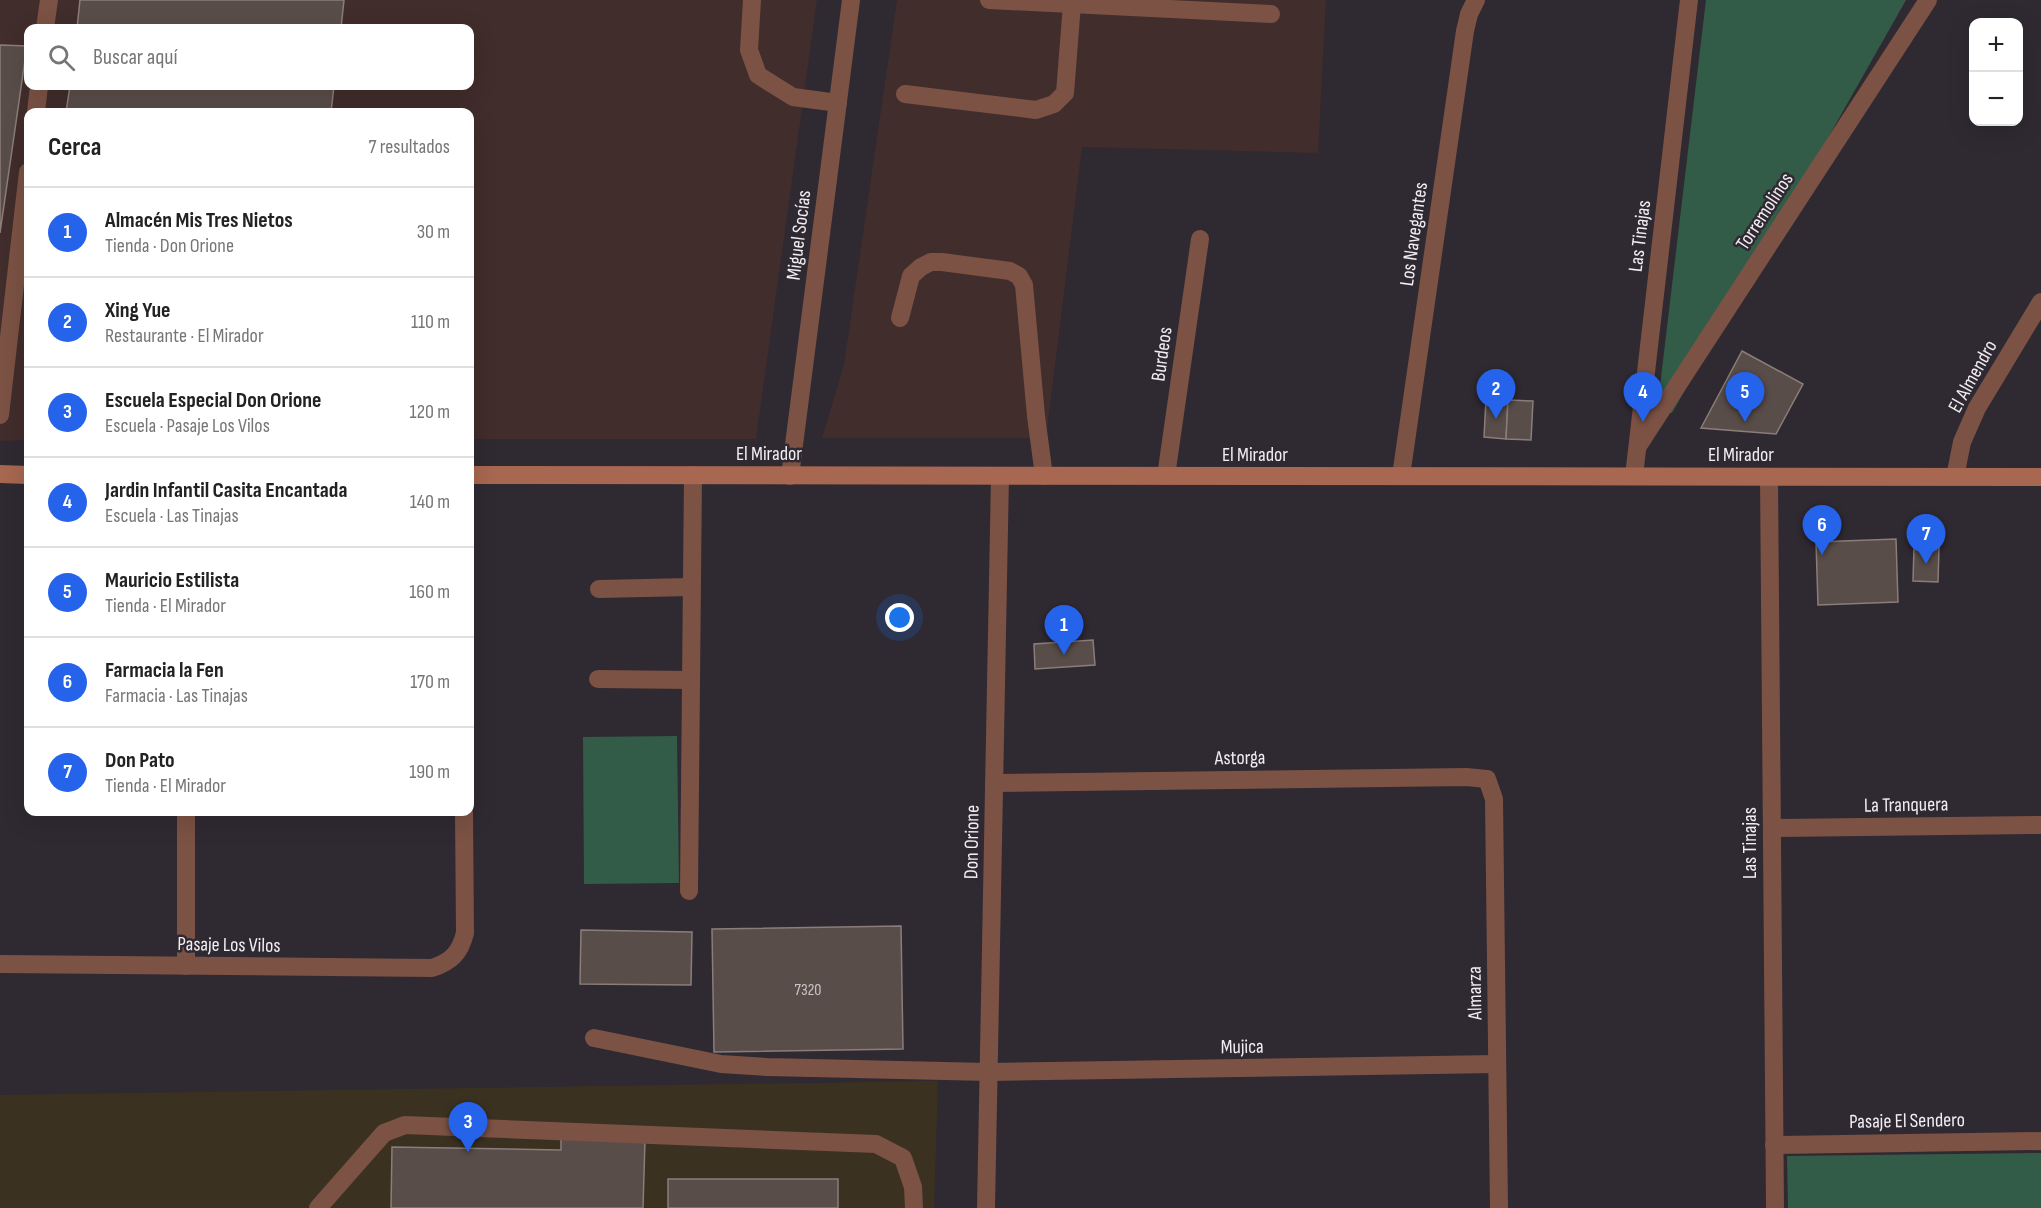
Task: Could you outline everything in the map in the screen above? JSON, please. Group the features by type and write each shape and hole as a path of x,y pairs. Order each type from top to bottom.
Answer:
{"main road":[{"path":"0,474 24,474"},
{"name":"El Mirador","path":"474,475 2041,477"}],"street":[{"path":"46,24 49,0"},
{"path":"752,0 749,50 758,75 793,97 838,103"},
{"name":"Miguel Socías","path":"790,476 851,0"},
{"path":"989,0 1271,14"},
{"name":"Los Navegantes","path":"1401,476 1465,31 1469,14 1476,0"},
{"name":"Las Tinajas","path":"1634,476 1689,0"},
{"name":"Torremolinos","path":"1638,446 1928,0"},
{"path":"905,94 1035,111 1054,104 1065,93 1072,4"},
{"path":"36,108 39,90"},
{"path":"0,415 24,207"},
{"name":"Burdeos","path":"1166,476 1200,239"},
{"path":"900,318 911,276 931,262 1010,272 1019,276 1024,285 1044,476"},
{"name":"El Almendro","path":"1955,477 1962,442 1977,408 2041,302"},
{"path":"689,891 693,475"},
{"name":"Don Orione","path":"986,1208 1000,476"},
{"name":"Las Tinajas","path":"1769,477 1775,1208"},
{"path":"599,589 691,587"},
{"path":"598,680 691,680"},
{"name":"Astorga","path":"994,783 1466,777 1487,779"},
{"name":"Almarza","path":"1487,779 1494,799 1499,1208"},
{"path":"186,816 186,966"},
{"name":"Pasaje Los Vilos","path":"0,964 432,968 444,965 462,946 465,933 464,816"},
{"name":"La Tranquera","path":"1772,828 2041,825"},
{"name":"Mujica","path":"594,1038 721,1064 767,1067 989,1072 1497,1064"},
{"path":"318,1208 384,1133 405,1125 876,1144 903,1158 913,1186 914,1208"},
{"name":"Pasaje El Sendero","path":"1774,1145 2041,1141"}],"shaded area":[{"path":"0,0 817,0 756,439 474,439 474,108 24,108 24,440 0,441"},
{"path":"897,0 1326,0 1318,153 1082,147 1046,438 822,438 844,364"},
{"path":"938,1081 934,1208 0,1208 0,1095"}],"green space":[{"path":"1706,0 1906,0 1672,413 1657,411"},
{"path":"677,736 679,883 584,884 583,737"},
{"path":"2041,1153 2041,1208 1788,1208 1787,1156"}],"building":[{"path":"80,0 344,0 341,24 77,24"},
{"path":"0,45 24,46 24,67 0,233"},
{"path":"69,90 334,90 331,108 67,108"},
{"path":"1742,351 1803,384 1776,434 1701,428"},
{"path":"1486,399 1508,400 1506,439 1484,437"},
{"path":"1508,400 1533,401 1531,440 1506,439"},
{"path":"1896,539 1898,602 1818,605 1816,542"},
{"path":"1914,547 1939,547 1938,582 1913,581"},
{"path":"1093,640 1095,665 1035,669 1034,644"},
{"path":"901,926 903,1049 714,1052 712,929"},
{"path":"581,930 692,932 691,985 580,984"},
{"path":"561,1138 645,1140 643,1208 391,1208 392,1147 561,1150"},
{"path":"668,1179 838,1179 838,1208 668,1208"}],"place":[{"name":"Xing Yue","path":"1496,419"},
{"name":"Jardin Infantil Casita Encantada","path":"1643,422"},
{"name":"Mauricio Estilista","path":"1745,422"},
{"name":"Farmacia la Fen","path":"1822,555"},
{"name":"Don Pato","path":"1926,564"},
{"name":"Almacén Mis Tres Nietos","path":"1064,655"},
{"name":"Escuela Especial Don Orione","path":"468,1152"}]}
